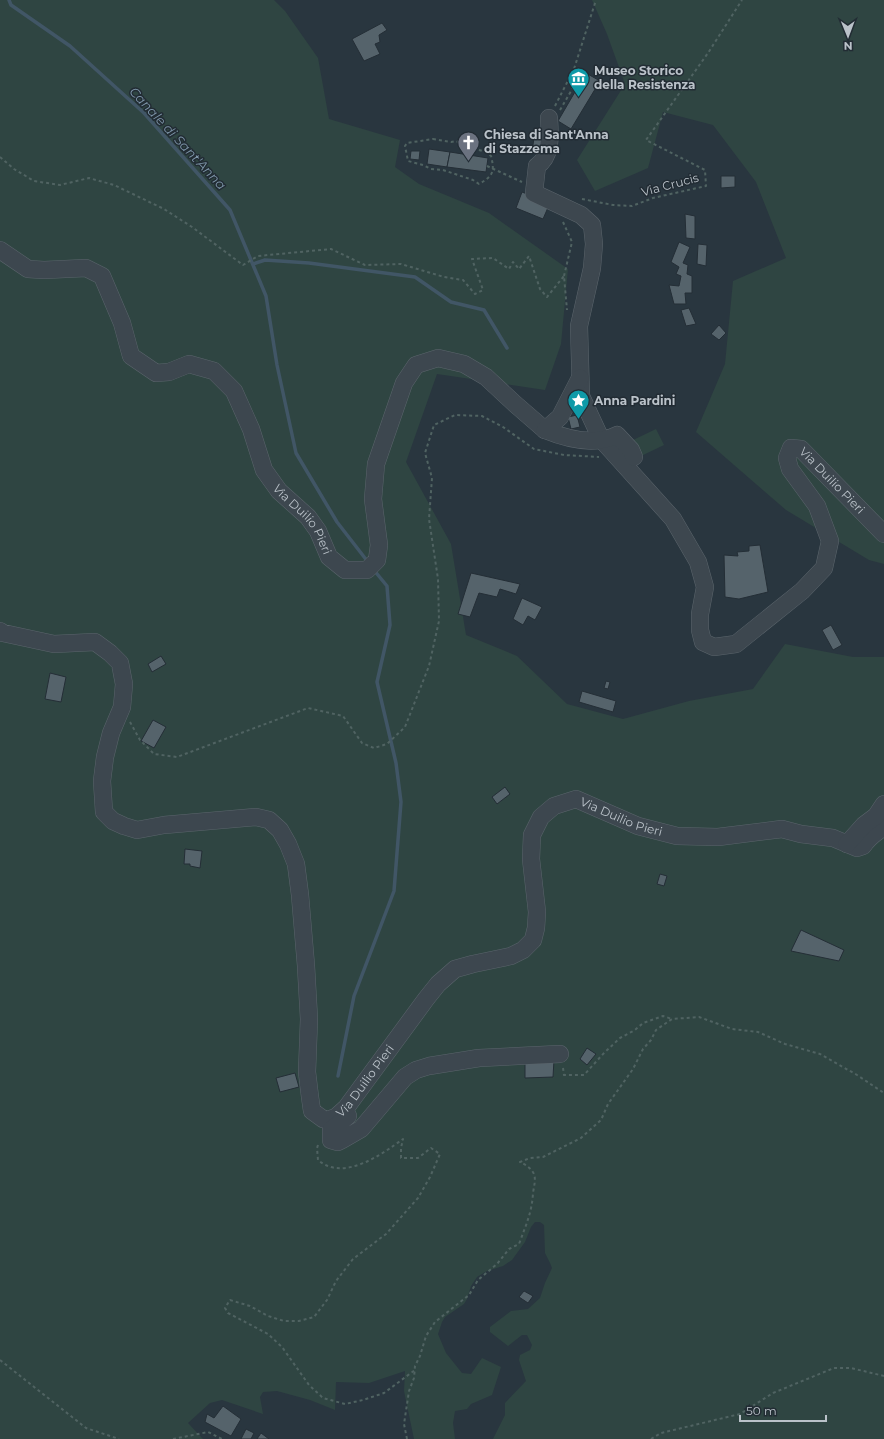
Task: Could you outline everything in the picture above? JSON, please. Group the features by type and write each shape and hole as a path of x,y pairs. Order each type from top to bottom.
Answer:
{"street":[{"path":"545,430 560,417 581,376 579,326 592,268 594,244 592,225 581,207 534,193 537,166 544,161 550,142 554,115"},
{"name":"Via Duilio Pieri","path":"0,250 28,268 44,270 86,268 102,276 122,323 131,356 156,373 169,372 189,364 214,371 234,391 251,429 264,470 279,491 308,517 318,531 329,557 345,570 372,565 379,545 373,499 376,464 404,383 416,365 438,358 464,364 486,377 545,430 564,438 601,440"},
{"name":"Via Duilio Pieri","path":"581,376 581,396 601,440 673,519 698,562 705,587 700,614 700,630 703,642 714,647 736,644 802,591 824,568 830,541 817,506 790,469 786,458 791,448 801,449 884,534"},
{"path":"601,440 609,439 617,435 631,450 634,457"},
{"name":"Via Duilio Pieri","path":"0,631 3,633 54,644 95,642 110,653 120,663 124,684 122,707 111,733 106,751 102,781 104,812 113,821 137,830 164,825 256,817 269,820 280,830 296,864 302,909 309,1019 307,1072 312,1111 323,1119 327,1120 336,1116 350,1102 438,984 455,969 511,956 523,950 533,940 536,928 537,912 531,859 532,835 541,817 554,806 576,799 638,826 677,836 718,837 782,829 801,834 833,838 847,844"},
{"path":"884,804 876,816 864,825 847,844 857,848 863,846 867,840 884,827"},
{"path":"350,1102 352,1107 348,1116 331,1130 331,1140 338,1142 360,1128 405,1077 416,1070 429,1066 479,1058 560,1054"}],"path":[{"path":"554,115 574,69 596,0"},
{"name":"Via Crucis","path":"581,207 613,205 632,206 653,198 706,186 705,170 646,140 708,52 742,0"},
{"path":"554,115 581,74"},
{"path":"433,138 450,142 456,141 486,152 491,156 494,170 489,178 479,184 473,180 443,170 431,169 408,161 405,146 407,143 433,138"},
{"path":"0,157 14,169 34,181 60,185 89,178 114,185 164,209 192,227 243,265 258,256 330,249 365,265 401,264 444,277 463,280 475,294 483,290 472,259 493,258 509,269 513,262 519,269 529,256 540,289 547,297 564,276"},
{"path":"487,166 534,188"},
{"path":"561,219 572,242 564,276 568,305 567,311"},
{"path":"122,707 140,740 154,754 178,757 308,708 343,716 362,743 374,748 387,744 405,727 419,694 429,666 439,621 438,579 429,518 432,478 425,452 434,425 455,415 482,416 503,427 534,449 564,455 599,457 613,454"},
{"path":"560,1054 564,1075 584,1075 620,1038 635,1030 643,1023 663,1016 672,1018 699,1016 732,1029 758,1032 785,1044 820,1054 857,1075 884,1093"},
{"path":"407,1439 404,1424 409,1391 426,1336 435,1322 469,1295 478,1280 497,1264 509,1249 519,1244 533,1204 535,1181 534,1174 530,1167 520,1162 530,1158 543,1157 581,1138 601,1120 608,1104 634,1069 642,1050 651,1040 656,1030 672,1018"},
{"path":"320,1141 317,1148 318,1160 324,1165 342,1168 373,1160 403,1140 401,1158 418,1158 431,1148 440,1154 430,1177 418,1198 386,1234 353,1259 336,1281 327,1300 314,1317 299,1322 284,1321 268,1316 250,1306 230,1300 225,1308 228,1313 268,1334 282,1347 309,1385 322,1398 345,1404 362,1400 384,1393 415,1370"},
{"path":"0,1360 86,1428 119,1439"},
{"path":"651,1439 661,1433 740,1414 773,1393 834,1368 851,1368 884,1376"},
{"path":"173,1439 208,1432 222,1439"}],"green space":[{"path":"0,0 274,0 285,11 318,58 329,119 400,140 395,167 419,184 489,213 568,269 561,344 545,390 437,374 406,462 451,544 466,635 517,656 567,704 623,719 689,701 753,689 785,644 853,657 884,657 884,1439 493,1439 505,1415 505,1403 526,1381 519,1360 520,1355 530,1350 532,1345 527,1335 522,1335 508,1346 490,1332 490,1327 511,1311 528,1309 540,1298 552,1268 545,1253 544,1225 540,1222 535,1222 531,1227 525,1242 512,1260 503,1266 487,1271 477,1277 471,1286 464,1304 445,1317 442,1322 438,1334 446,1353 462,1373 471,1374 482,1358 501,1367 492,1395 471,1404 467,1409 455,1411 453,1423 455,1439 414,1439 404,1391 405,1371 369,1383 336,1382 335,1410 310,1400 277,1391 263,1392 260,1397 263,1414 222,1400 210,1403 188,1423 203,1439 0,1439"},
{"path":"592,0 884,0 884,564 869,560 786,510 696,432 725,364 733,281 786,258 756,182 713,125 663,112 648,168 595,191 577,160 625,84 607,34"},
{"path":"656,429 664,445 639,457 631,441"}],"building":[{"path":"382,23 387,30 379,35 380,42 375,44 380,54 364,61 352,39"},
{"path":"586,73 600,81 571,129 558,121"},
{"path":"535,129 546,131 544,154 532,153"},
{"path":"429,149 450,152 447,167 427,164"},
{"path":"411,151 420,151 419,160 410,159"},
{"name":"Chiesa di Sant'Anna di Stazzema","path":"450,152 488,158 486,172 447,167"},
{"path":"721,176 735,176 735,187 721,188"},
{"path":"522,192 550,203 543,219 516,208"},
{"path":"685,214 695,216 695,239 686,238"},
{"path":"679,242 690,247 683,263 688,265 687,274 692,276 692,293 685,293 686,304 674,304 669,285 679,286 681,276 676,274 679,267 671,262"},
{"path":"698,244 707,245 706,266 697,264"},
{"path":"689,308 696,324 686,326 681,310"},
{"path":"719,325 726,333 719,340 711,334"},
{"path":"577,415 580,427 571,429 568,417"},
{"path":"760,545 768,592 739,599 725,597 724,555 738,556 737,552 749,551 749,546"},
{"path":"471,573 520,584 516,594 500,589 497,597 479,593 470,617 458,614"},
{"path":"522,598 542,607 535,620 528,616 523,625 513,619"},
{"path":"831,625 842,645 833,650 822,630"},
{"path":"161,656 166,664 152,672 148,664"},
{"path":"50,673 66,677 61,702 45,699"},
{"path":"606,681 610,682 608,689 604,688"},
{"path":"582,691 616,701 613,712 579,702"},
{"path":"153,720 166,727 154,748 141,741"},
{"path":"505,787 510,794 497,804 492,797"},
{"path":"185,849 202,851 200,868 190,866 190,864 184,864"},
{"path":"660,874 667,876 664,886 657,884"},
{"path":"801,930 844,950 839,961 791,951"},
{"path":"587,1048 596,1054 587,1065 580,1059"},
{"path":"554,1060 553,1077 525,1078 525,1061"},
{"path":"295,1073 299,1087 280,1092 276,1078"},
{"path":"524,1291 533,1296 528,1303 519,1297"},
{"path":"223,1406 241,1419 231,1436 205,1422 207,1414 214,1418"},
{"path":"246,1429 254,1433 251,1439 241,1439"},
{"path":"261,1433 269,1439 257,1439"}],"waterway":[{"name":"Canale di Sant'Anna","path":"9,0 11,5 70,46 144,113 230,210 266,296 277,365 296,453 337,522 368,562"},
{"path":"253,264 265,260 309,263 415,277 451,302 484,310 507,348"},
{"path":"338,1076 354,996 394,891 401,802 396,763 377,682 390,625 387,586 373,569"}],"place":[{"name":"Museo Storico della Resistenza","path":"579,98"},
{"name":"Chiesa di Sant'Anna di Stazzema","path":"468,162"},
{"name":"Anna Pardini","path":"579,420"}]}
